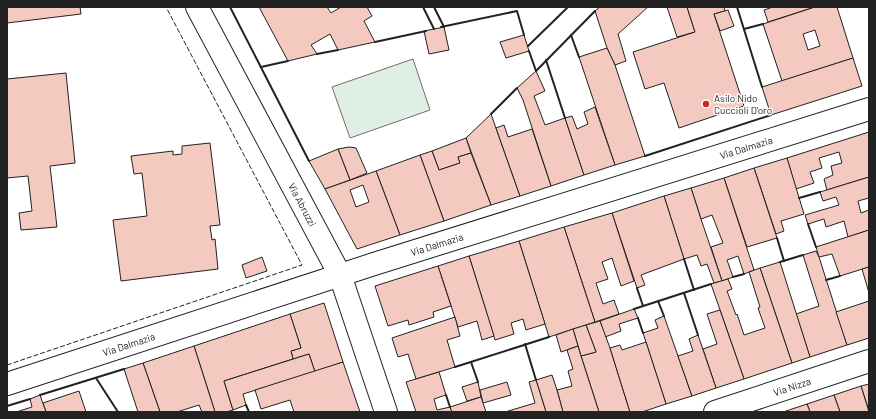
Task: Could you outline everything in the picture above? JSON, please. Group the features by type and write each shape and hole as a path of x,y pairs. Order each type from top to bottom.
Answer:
{"street":[{"name":"Via Abruzzi","path":"197,7 340,275 386,412"},
{"name":"Via Dalmazia","path":"7,384 340,275 869,109"},
{"name":"Via Nizza","path":"714,412 869,361"}],"green space":[{"path":"413,59 430,110 350,138 332,87"}],"building":[{"path":"7,7 80,7 81,14 7,23"},
{"path":"259,7 327,7 331,13 341,7 367,7 372,16 364,21 375,42 338,50 330,34 311,45 317,54 288,61"},
{"path":"600,7 648,7 618,34 626,61 615,65 607,48 595,11"},
{"path":"667,7 687,7 695,32 677,37"},
{"path":"687,7 724,7 725,11 714,14 744,106 679,128 664,83 645,89 633,52 695,32"},
{"path":"773,7 815,7 768,22 764,10"},
{"path":"815,7 837,7 853,58 782,81 763,24","holes":["815,30 820,46 808,50 803,34"]},
{"path":"728,10 734,26 720,31 714,14"},
{"path":"444,27 449,50 429,54 424,31"},
{"path":"524,35 529,51 506,58 500,42"},
{"path":"607,48 615,65 645,156 615,165 579,57"},
{"path":"853,58 862,86 771,115 762,87"},
{"path":"536,71 545,91 534,96 545,125 565,118 584,175 551,186 523,100 517,88"},
{"path":"66,73 75,163 50,166 57,227 21,230 19,213 32,211 28,176 7,178 7,79"},
{"path":"595,107 615,165 584,175 565,118 572,116 577,129 588,124 584,112"},
{"path":"491,114 520,196 491,205 466,138"},
{"path":"504,125 508,137 532,129 551,186 520,196 496,128"},
{"path":"869,132 869,177 827,190 824,179 833,175 831,166 842,163 839,152 819,158 822,168 810,172 814,183 796,189 787,158"},
{"path":"466,138 471,153 458,157 460,163 439,170 432,151"},
{"path":"210,143 220,225 210,226 212,240 215,239 218,269 121,281 113,220 147,216 142,173 134,174 131,156 173,151 173,155 182,154 182,146"},
{"path":"349,147 356,148 367,173 350,180 338,149"},
{"path":"338,149 350,180 325,189 309,161"},
{"path":"432,151 439,170 460,163 458,157 471,153 491,205 444,221 420,155"},
{"path":"420,155 444,221 400,235 376,171"},
{"path":"787,158 804,214 781,221 784,231 776,234 754,168"},
{"path":"754,168 777,238 747,247 724,178"},
{"path":"376,171 400,235 357,249 325,189","holes":["363,185 369,202 356,207 350,190"]},
{"path":"869,177 869,198 858,201 861,213 869,210 869,230 848,237 844,221 826,227 824,219 808,224 805,215 839,205 836,197 823,201 820,192"},
{"path":"724,178 754,270 744,274 738,256 727,260 733,277 722,281 711,247 723,243 712,215 701,219 691,188"},
{"path":"691,188 722,281 714,283 707,264 701,266 697,255 684,259 664,196"},
{"path":"664,196 684,259 641,275 645,285 637,288 612,213"},
{"path":"612,213 634,281 621,286 612,258 602,262 608,279 596,283 603,304 614,300 619,314 595,322 564,227"},
{"path":"564,227 595,322 549,337 519,241"},
{"path":"869,230 869,267 840,276 832,254 819,257 816,247"},
{"path":"519,241 545,324 526,330 523,319 511,323 514,334 495,340 469,256"},
{"path":"816,251 847,345 810,357 796,314 819,306 803,255"},
{"path":"469,256 494,336 482,340 477,321 458,327 438,266"},
{"path":"262,257 267,271 246,278 242,265"},
{"path":"780,262 810,357 792,363 760,268"},
{"path":"438,266 451,306 433,312 434,317 409,325 408,320 388,326 375,286"},
{"path":"869,267 869,293 862,269"},
{"path":"760,268 792,363 744,379 711,284 728,279 732,289 727,291 744,335 765,328 758,308 760,307 749,272"},
{"path":"869,301 869,338 847,345 836,312"},
{"path":"324,303 343,362 315,372 309,354 293,359 291,351 301,348 290,314"},
{"path":"634,309 638,318 619,324 621,331 605,337 600,321"},
{"path":"720,310 744,379 716,388 703,349 717,344 707,314"},
{"path":"290,314 301,348 291,351 293,359 224,381 233,410 226,412 215,412 194,346"},
{"path":"664,316 692,396 666,404 643,333 658,328 655,320"},
{"path":"455,317 460,336 447,340 455,367 416,379 408,354 398,357 392,338"},
{"path":"600,321 630,412 599,412 581,356 596,352 586,325"},
{"path":"586,325 596,352 581,356 573,329"},
{"path":"573,329 578,346 561,352 556,335"},
{"path":"698,335 716,388 692,396 678,356 693,351 689,339"},
{"path":"646,342 666,404 642,412 630,412 610,348 620,345 622,350"},
{"path":"194,346 215,412 202,412 199,405 177,412 160,412 143,363"},
{"path":"578,346 599,412 563,412 557,390 572,386 568,371 573,369 567,350"},
{"path":"309,354 315,372 243,394 246,405 233,410 224,381"},
{"path":"343,362 360,412 294,412 290,400 261,409 255,390"},
{"path":"143,363 160,412 138,412 124,369"},
{"path":"439,372 446,395 434,399 437,410 450,407 452,412 416,412 406,382"},
{"path":"552,375 563,412 546,412 536,380"},
{"path":"536,380 546,412 505,412 535,403 529,382"},
{"path":"478,382 481,397 467,401 462,387"},
{"path":"507,382 511,395 483,403 480,390"},
{"path":"869,384 869,411 861,386"},
{"path":"861,386 869,412 840,412 834,395"},
{"path":"79,391 86,412 46,412 43,403"},
{"path":"40,395 46,412 16,412 32,407 30,399"},
{"path":"834,395 840,412 810,412 807,404"},
{"path":"481,397 486,412 452,412 450,407"},
{"path":"807,404 810,412 783,412"}],"fence":[{"path":"7,365 302,265 166,7"}],"wall":[{"path":"230,7 309,161"},
{"path":"423,7 434,29"},
{"path":"434,7 444,27"},
{"path":"528,46 568,7"},
{"path":"737,7 762,87"},
{"path":"441,27 517,11 524,35"},
{"path":"529,51 536,71 595,11"},
{"path":"744,29 763,24"},
{"path":"375,42 426,31"},
{"path":"571,35 579,57"},
{"path":"317,54 338,50"},
{"path":"546,60 565,118"},
{"path":"261,67 288,61"},
{"path":"491,114 517,88"},
{"path":"645,156 771,115"},
{"path":"799,198 820,192"},
{"path":"808,224 816,247"},
{"path":"777,238 784,261"},
{"path":"780,262 803,255"},
{"path":"684,259 694,290"},
{"path":"733,277 744,274"},
{"path":"826,280 840,276"},
{"path":"634,309 711,284"},
{"path":"637,288 643,306"},
{"path":"684,293 698,335"},
{"path":"658,301 664,316"},
{"path":"638,318 643,333"},
{"path":"455,367 549,337"},
{"path":"525,344 536,380"},
{"path":"471,362 478,382"},
{"path":"40,395 124,369"},
{"path":"96,378 118,412"},
{"path":"446,395 450,407"},
{"path":"7,406 30,399"},
{"path":"246,405 249,412"}],"place":[{"name":"Asilo Nido Cuccioli D'oro","path":"706,104"}]}
